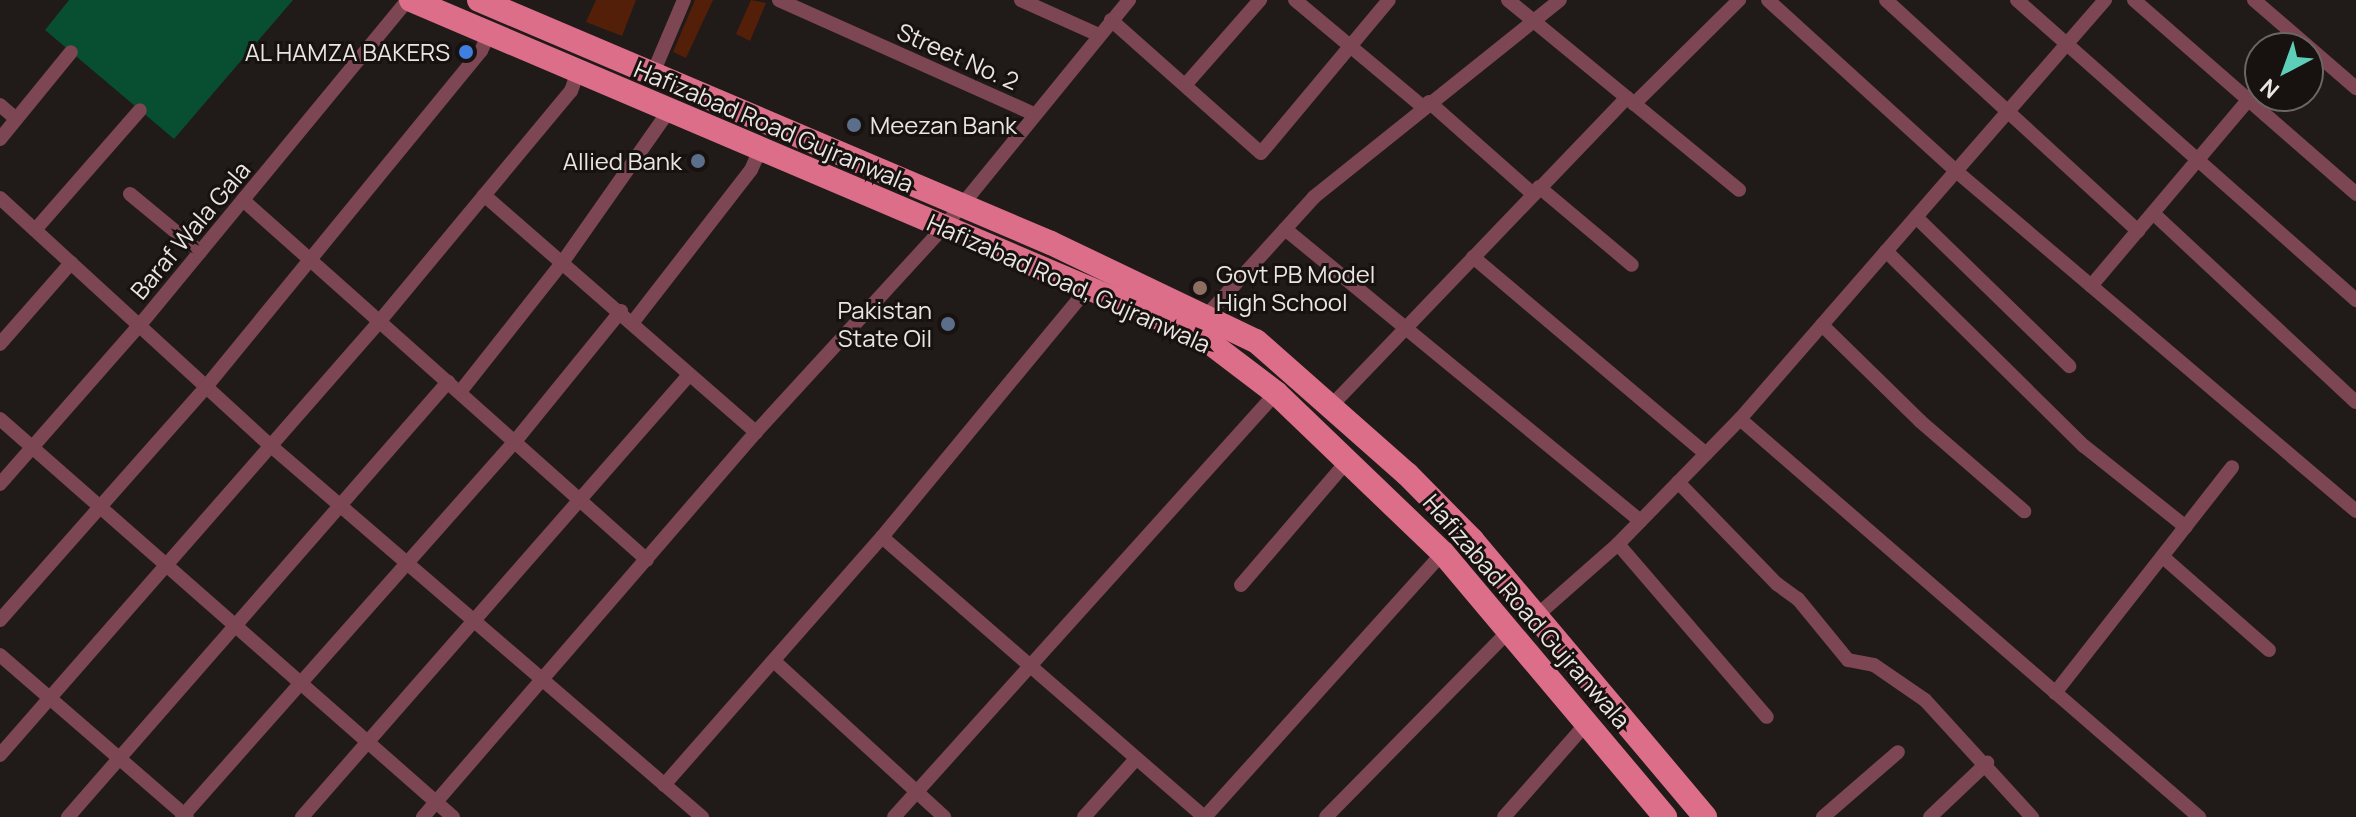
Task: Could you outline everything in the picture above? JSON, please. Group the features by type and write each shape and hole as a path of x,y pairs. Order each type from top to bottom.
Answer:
{"main road":[{"name":"Hafizabad Road, Gujranwala","path":"410,0 1201,336 1276,393 1349,459 1443,553 1507,633 1665,817"},
{"name":"Hafizabad Road Gujranwala","path":"479,0 1208,314 1256,341 1332,405 1472,540 1534,618 1705,817"}],"street":[{"name":"Baraf Wala Gala","path":"0,484 139,326 410,0"},
{"path":"653,73 684,0"},
{"name":"Street No. 2","path":"779,0 1032,113"},
{"path":"1021,0 1099,35"},
{"path":"423,817 756,432 944,227 1032,113 1129,0"},
{"path":"1187,83 1260,0"},
{"path":"1295,0 1632,265"},
{"path":"1111,20 1187,83 1261,153 1389,0"},
{"path":"1508,0 1739,190"},
{"path":"1208,314 1314,197 1426,104 1560,0"},
{"path":"1332,405 1536,190 1739,0"},
{"path":"1768,0 1956,171 2356,511"},
{"path":"1886,0 2138,231"},
{"path":"2017,0 2196,162 2356,300"},
{"path":"1534,618 1618,544 1740,419 2105,0"},
{"path":"2134,0 2244,96"},
{"path":"2254,0 2285,32"},
{"path":"0,620 205,388 481,51 488,35"},
{"path":"0,139 71,52"},
{"path":"2324,65 2356,88"},
{"path":"0,755 379,322 571,91 578,72"},
{"path":"0,105 16,119"},
{"path":"2091,286 2244,106"},
{"path":"35,230 140,110"},
{"path":"68,817 339,506 454,387 562,263 660,132 669,111"},
{"path":"2263,112 2356,194"},
{"path":"633,322 751,170 760,150"},
{"path":"130,194 200,252"},
{"path":"484,195 621,311 756,432"},
{"path":"1,200 205,388 339,506 702,817"},
{"path":"243,200 379,322 517,439 647,560"},
{"path":"2153,213 2356,402"},
{"path":"1916,217 2069,366"},
{"path":"1285,229 1641,521"},
{"path":"1886,251 2084,446 2186,527"},
{"path":"1473,257 1706,454"},
{"path":"0,344 71,263"},
{"path":"664,785 882,537 1088,288"},
{"path":"0,655 184,816 405,562 517,439 621,311"},
{"path":"1822,325 1920,421 2024,511"},
{"path":"302,817 583,501 689,375"},
{"path":"894,817 1276,393"},
{"path":"0,419 453,817"},
{"path":"1740,419 2199,817"},
{"path":"1241,585 1349,459"},
{"path":"2055,693 2232,467"},
{"path":"1678,482 1777,584 1798,599 1848,660 1874,665 1925,700 1987,763 2032,817"},
{"path":"882,537 1134,761 1204,817 1443,553"},
{"path":"1618,544 1767,717"},
{"path":"2163,557 2269,650"},
{"path":"1326,817 1507,633"},
{"path":"774,661 944,817"},
{"path":"1504,817 1585,725"},
{"path":"1823,817 1898,752"},
{"path":"1084,817 1134,761"},
{"path":"1930,817 1987,763"}],"green space":[{"path":"69,0 293,0 174,139 45,30"}],"building":[{"path":"596,0 636,0 622,36 586,22"},
{"path":"695,0 713,0 686,58 673,52"},
{"path":"751,0 766,3 750,41 736,34"}],"place":[{"name":"AL HAMZA BAKERS","path":"466,52"},
{"name":"Meezan Bank","path":"854,125"},
{"name":"Allied Bank","path":"698,161"},
{"name":"Govt PB Model High School","path":"1200,288"},
{"name":"Pakistan State Oil","path":"948,324"}]}
